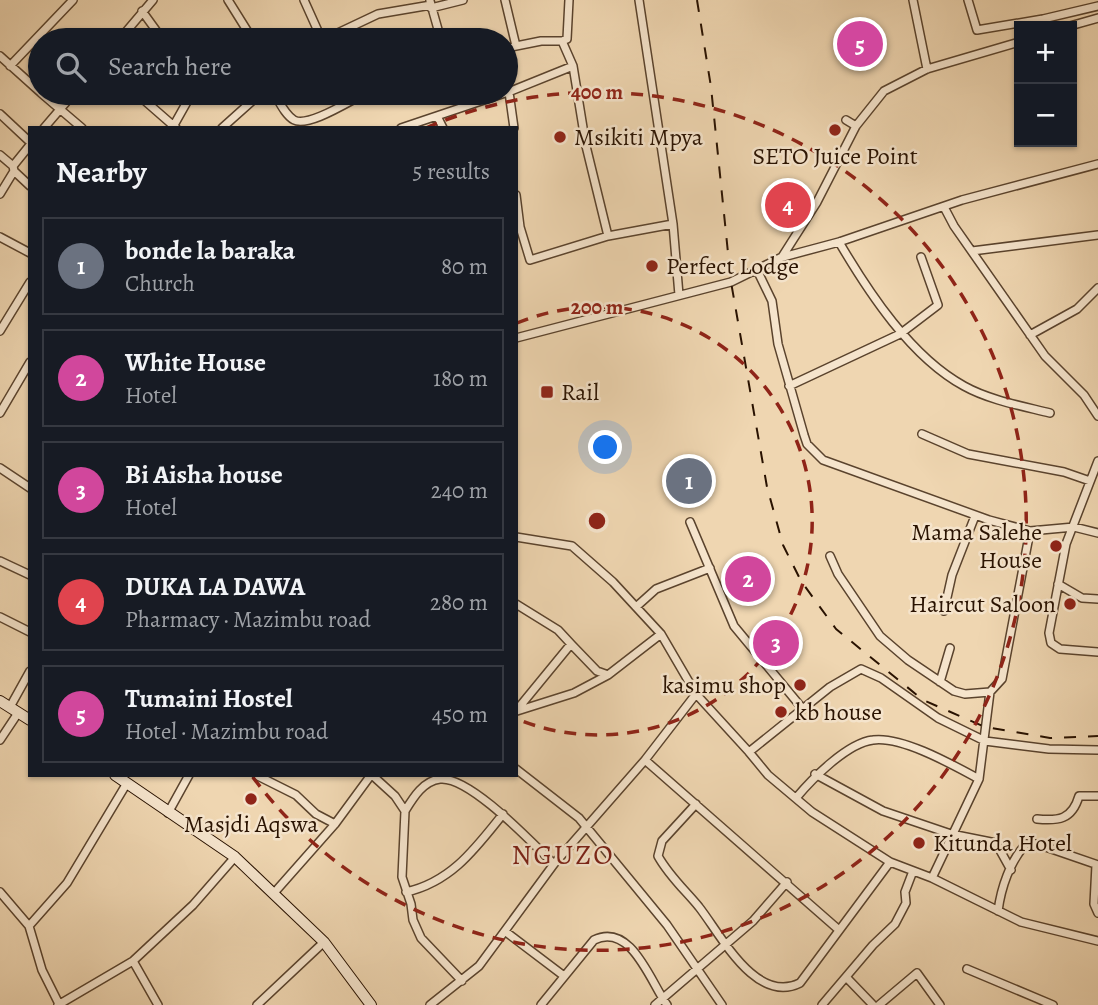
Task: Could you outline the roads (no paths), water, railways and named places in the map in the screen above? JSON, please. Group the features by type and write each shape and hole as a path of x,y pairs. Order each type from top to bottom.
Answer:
{"street":[{"path":"46,28 72,0"},
{"path":"228,0 246,28"},
{"path":"304,0 317,28"},
{"path":"349,28 378,15 463,0"},
{"path":"505,0 512,28"},
{"path":"562,41 570,31 569,0"},
{"path":"639,0 673,224 678,295"},
{"path":"913,0 927,69"},
{"path":"968,0 977,30 1044,19 1098,6"},
{"path":"128,28 146,4 157,28"},
{"path":"431,4 438,28"},
{"path":"1077,24 1098,18"},
{"path":"518,46 541,41 562,41"},
{"path":"562,41 573,66 586,146 608,236"},
{"path":"782,257 817,202 856,126 884,90 927,69 1014,43"},
{"path":"10,66 28,47"},
{"path":"0,56 28,81"},
{"path":"518,88 573,66"},
{"path":"56,105 80,126"},
{"path":"46,126 63,105"},
{"path":"150,105 174,126"},
{"path":"176,126 186,105"},
{"path":"224,126 248,105"},
{"path":"282,105 290,117 301,122 314,119 342,105"},
{"path":"407,126 469,105"},
{"path":"513,105 513,126"},
{"path":"0,114 28,141"},
{"path":"437,116 442,126"},
{"path":"846,120 856,126"},
{"path":"0,194 28,146"},
{"path":"0,155 28,184"},
{"path":"518,337 730,282 782,257 839,242 944,207 1098,164"},
{"path":"944,207 1030,335 1057,371 1084,395 1098,416"},
{"path":"518,212 530,260 608,236 673,224"},
{"path":"972,251 1098,235"},
{"path":"0,237 28,252"},
{"path":"839,242 900,334 961,384 1008,402 1050,413"},
{"path":"789,386 900,334 938,305 921,257"},
{"path":"757,270 772,301 789,386 807,444 823,460 975,516 1030,530 1074,527 1098,533"},
{"path":"0,331 28,285"},
{"path":"1030,335 1077,309 1098,288"},
{"path":"0,413 28,365"},
{"path":"922,434 968,454 1064,472 1090,481"},
{"path":"1098,461 1066,544 1051,615 1051,643 1068,650 1098,652"},
{"path":"0,468 28,487"},
{"path":"944,611 952,575 975,516"},
{"path":"690,522 734,626 802,708"},
{"path":"932,878 979,779 990,692 1002,679 1008,634 1030,530"},
{"path":"518,537 572,546 613,582 661,634 696,694 768,775 846,835 890,862 932,878 998,911 1045,930 1098,940"},
{"path":"830,555 838,573 880,636 940,682 965,694 990,692"},
{"path":"0,561 28,574"},
{"path":"636,607 656,589 710,568"},
{"path":"1058,584 1082,598 1098,598"},
{"path":"518,605 558,630 597,671 608,675"},
{"path":"0,617 28,631"},
{"path":"518,710 575,692 608,675 661,634"},
{"path":"518,709 571,644"},
{"path":"940,682 950,648"},
{"path":"749,752 802,708 843,678 862,669 881,678 939,718 985,741 1049,749 1098,750"},
{"path":"0,740 28,676"},
{"path":"430,1005 462,981 506,932 554,864 645,760 696,694"},
{"path":"0,701 28,719"},
{"path":"796,798 815,774 860,744 876,739 909,746 979,779"},
{"path":"645,760 839,930"},
{"path":"518,770 562,802 585,826 698,966 722,1005"},
{"path":"815,774 883,811 951,834 996,843 1011,870"},
{"path":"118,777 235,857 324,942 371,1005"},
{"path":"168,813 188,777"},
{"path":"262,777 296,795 316,814 335,824"},
{"path":"274,893 335,824 370,777"},
{"path":"373,777 395,796 405,811"},
{"path":"462,981 421,938 402,877 405,811 425,785 442,779 467,788 503,814 554,864"},
{"path":"29,926 67,883 127,783"},
{"path":"1037,819 1059,821 1068,815 1079,796 1098,796"},
{"path":"696,804 662,841 658,856 746,971 765,986 789,990 800,983 890,862"},
{"path":"406,892 427,887 466,860 503,814"},
{"path":"998,911 1000,895 1018,852 1026,844 1037,844 1097,865 1094,904 1098,913"},
{"path":"0,892 29,926 58,1005 133,961 193,905 235,857"},
{"path":"822,1005 873,945 895,924 906,903 905,892 913,872"},
{"path":"655,1005 753,921 787,882"},
{"path":"506,932 564,976"},
{"path":"541,1005 594,940 605,934 614,935 629,946 667,1005"},
{"path":"257,1005 324,942"},
{"path":"133,961 158,1005"},
{"path":"967,969 1053,1005"},
{"path":"847,978 876,1005 917,973 940,1005"}],"railway":[{"path":"697,0 711,87 731,282 767,487 783,545 801,581 836,629 923,700 985,727 1050,738 1098,736"}],"place":[{"name":"Tumaini Hostel","path":"860,44"},
{"name":"SETO Juice Point","path":"835,130"},
{"name":"Msikiti Mpya","path":"560,137"},
{"name":"DUKA LA DAWA","path":"788,205"},
{"name":"Perfect Lodge","path":"652,266"},
{"name":"Rail","path":"547,392"},
{"name":"bonde la baraka","path":"689,481"},
{"name":"Mama Salehe House","path":"1056,546"},
{"name":"White House","path":"748,579"},
{"name":"Haircut Saloon","path":"1070,604"},
{"name":"Bi Aisha house","path":"776,643"},
{"name":"kasimu shop","path":"800,685"},
{"name":"kb house","path":"781,712"},
{"name":"Masjdi Aqswa","path":"251,799"},
{"name":"Kitunda Hotel","path":"919,843"}],"district":[{"name":"NGUZO","path":"563,855"}]}
